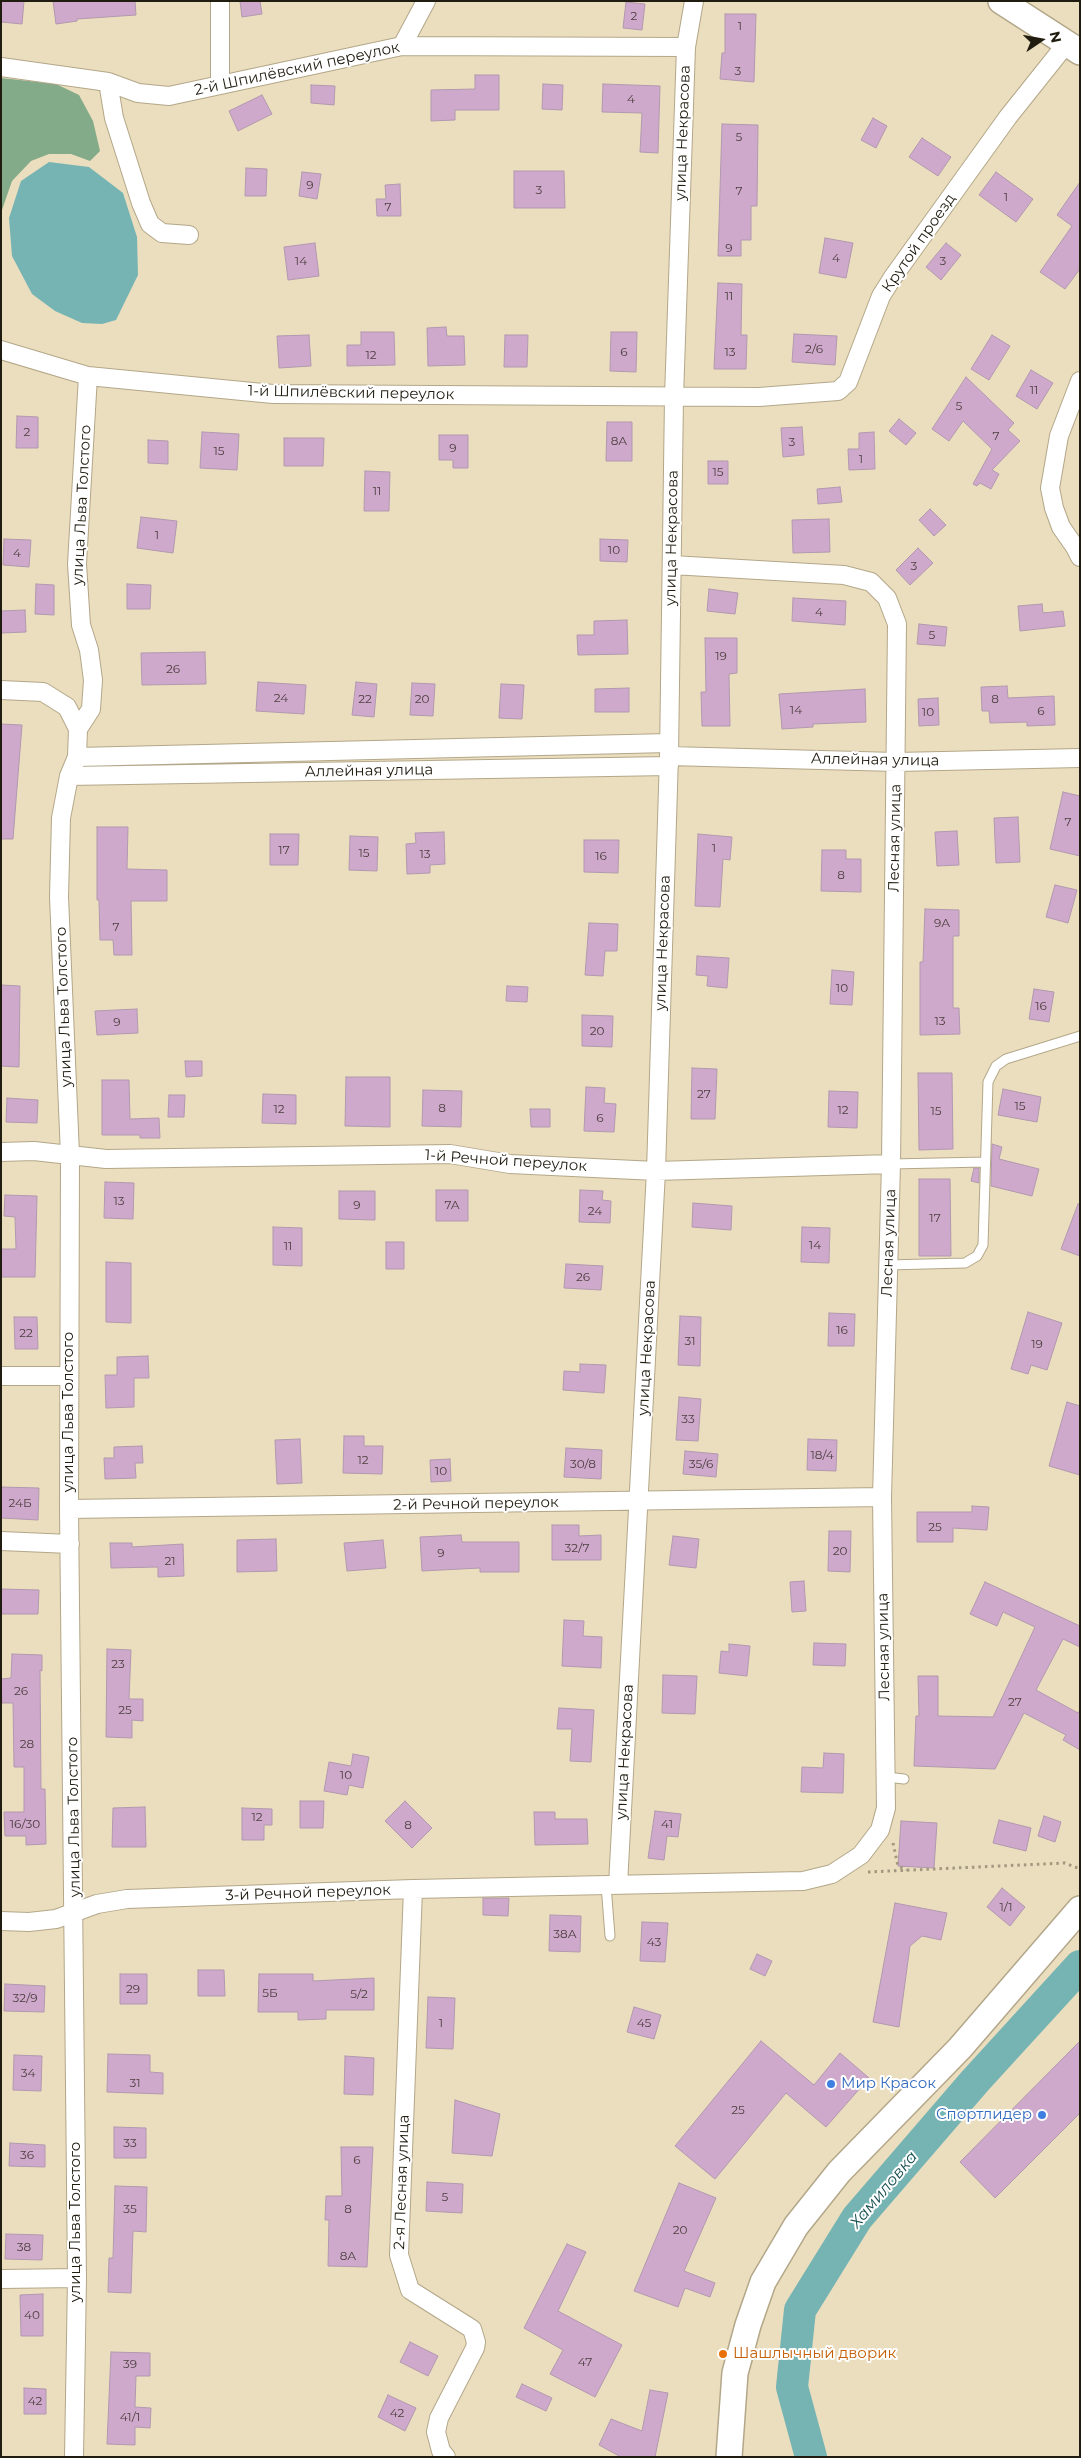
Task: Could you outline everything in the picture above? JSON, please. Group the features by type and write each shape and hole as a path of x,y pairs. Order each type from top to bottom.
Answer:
{"main road":[{"path":"1001,1 1073,48"},
{"path":"729,2457 735,2373 748,2325 763,2282 796,2226 839,2172 960,2048 1080,1909"}],"street":[{"path":"220,1 220,85"},
{"path":"402,46 426,1"},
{"name":"улица Некрасова","path":"612,1885 640,1502 656,1171 669,755 674,397 686,47 694,1"},
{"name":"2-й Шпилёвский переулок","path":"1,67 108,82 138,93 169,96 402,46 686,47"},
{"name":"Крутой проезд","path":"674,397 758,397 838,391 848,382 885,290 1008,117 1073,48"},
{"path":"108,82 114,118 141,204 150,224 162,233 189,236"},
{"name":"1-й Шпилёвский переулок","path":"1,350 88,376 273,394 674,397"},
{"name":"улица Льва Толстого","path":"74,2457 77,2278 70,1544 70,1155 60,897 61,818 69,776 77,757 78,730 92,709 89,650 81,625 77,564 88,376"},
{"path":"1080,381 1059,436 1050,488 1054,508 1061,527 1075,546 1080,557"},
{"name":"Лесная улица","path":"612,1885 803,1880 832,1874 861,1855 880,1830 886,1808 882,1497 891,1164 898,624 887,598 871,582 844,575 672,564"},
{"path":"1,690 43,692 67,707 78,730"},
{"name":"Аллейная улица","path":"69,776 669,755"},
{"name":"Аллейная улица","path":"77,757 669,755 896,762 1080,758"},
{"name":"1-й Речной переулок","path":"1,1152 34,1151 106,1159 450,1154 510,1164 656,1171 891,1164"},
{"path":"1,1376 69,1376"},
{"name":"2-й Речной переулок","path":"70,1509 882,1497"},
{"path":"1,1541 70,1544"},
{"name":"3-й Речной переулок","path":"1,1921 29,1922 56,1919 98,1904 127,1899 413,1889 612,1885"},
{"name":"2-я Лесная улица","path":"413,1889 399,2255 410,2290 472,2329 476,2342 476,2348 439,2418 436,2432 441,2451 446,2457"},
{"path":"1,2278 77,2278"}],"lane":[{"path":"888,1265 965,1264 978,1256 983,1245 988,1082 996,1066 1006,1059 1080,1036"},
{"path":"891,1164 985,1162"},
{"path":"886,1777 904,1778"},
{"path":"610,1936 612,1885"}],"path":[{"path":"832,1874 1065,1863 1080,1868"}],"green space":[{"path":"1,78 56,84 79,95 93,121 100,151 90,161 71,154 49,154 31,161 12,181 2,210 1,225"}],"water":[{"path":"49,162 89,167 123,193 137,237 138,275 116,320 102,324 82,323 55,311 32,294 12,256 9,218 21,181"}],"building":[{"path":"1,1 24,1 22,24 1,22"},
{"path":"53,1 135,1 136,15 77,19 77,21 56,24"},
{"path":"240,1 260,1 262,14 242,17"},
{"path":"626,2 645,4 642,30 623,28"},
{"path":"725,14 756,14 754,82 720,79 722,53 725,53"},
{"path":"475,75 499,75 499,110 455,110 455,120 431,121 431,90 475,89"},
{"path":"543,84 563,85 562,110 542,109"},
{"path":"603,84 660,86 658,153 640,152 642,113 602,112"},
{"path":"311,85 335,86 334,105 311,103"},
{"path":"262,95 272,114 238,131 229,111"},
{"path":"873,118 887,126 876,148 861,140"},
{"path":"722,124 758,125 757,206 751,206 751,240 741,240 741,256 718,256"},
{"path":"922,138 951,157 938,176 909,157"},
{"path":"246,168 267,169 266,196 245,196"},
{"path":"514,171 564,171 565,208 514,208"},
{"path":"302,172 321,174 317,199 299,196"},
{"path":"996,172 1033,199 1016,222 979,195"},
{"path":"1080,182 1080,269 1065,289 1040,272 1072,226 1057,215"},
{"path":"400,184 401,216 377,216 376,199 386,199 385,185"},
{"path":"825,238 853,243 846,278 819,273"},
{"path":"315,243 319,276 288,280 284,247"},
{"path":"946,243 961,255 941,280 926,267"},
{"path":"718,283 742,284 741,335 747,335 746,369 714,369"},
{"path":"446,327 447,336 464,336 465,365 428,366 427,328"},
{"path":"361,332 394,332 395,365 347,366 347,345 361,345"},
{"path":"611,332 637,332 636,372 610,371"},
{"path":"794,334 837,336 835,365 792,362"},
{"path":"309,335 311,366 279,368 277,336"},
{"path":"505,335 528,335 527,367 504,367"},
{"path":"992,335 1010,346 989,380 971,369"},
{"path":"1031,370 1053,383 1037,409 1016,396"},
{"path":"966,377 1014,423 1008,430 1020,441 992,470 999,474 991,489 980,483 977,486 973,484 992,449 963,421 949,441 932,429"},
{"path":"17,416 38,417 38,448 16,448"},
{"path":"899,419 916,433 906,445 889,431"},
{"path":"607,422 632,422 632,461 606,461"},
{"path":"802,427 804,455 783,457 781,428"},
{"path":"202,432 239,434 237,470 200,468"},
{"path":"874,432 875,469 849,470 848,449 859,449 859,433"},
{"path":"439,435 468,435 468,468 453,468 453,460 439,460"},
{"path":"284,438 324,438 323,466 284,466"},
{"path":"148,440 168,441 168,464 148,463"},
{"path":"708,461 728,461 728,484 708,484"},
{"path":"365,471 390,472 389,511 364,511"},
{"path":"840,487 842,502 818,504 817,489"},
{"path":"930,509 946,525 934,536 919,520"},
{"path":"141,517 177,521 173,553 137,548"},
{"path":"829,519 830,552 793,553 792,520"},
{"path":"4,539 31,540 29,567 3,565"},
{"path":"600,539 628,540 627,562 600,561"},
{"path":"918,548 933,563 910,585 896,570"},
{"path":"36,584 54,585 54,615 35,614"},
{"path":"127,584 151,585 150,609 127,609"},
{"path":"709,589 738,593 735,614 707,611"},
{"path":"793,598 846,601 845,625 792,621"},
{"path":"1042,604 1043,613 1063,611 1065,626 1020,631 1018,606"},
{"path":"25,610 26,632 1,633 1,611"},
{"path":"627,620 628,654 578,655 577,635 594,635 594,621"},
{"path":"919,624 947,627 945,646 917,644"},
{"path":"705,638 737,638 737,673 729,674 730,726 702,726 701,692 706,692"},
{"path":"205,652 206,684 142,685 141,653"},
{"path":"258,682 306,685 304,714 256,711"},
{"path":"356,682 377,684 374,717 352,715"},
{"path":"412,683 435,684 433,716 410,715"},
{"path":"501,684 524,685 522,719 499,718"},
{"path":"1007,686 1008,698 1054,696 1055,725 1027,726 1027,722 990,723 989,711 982,711 981,687"},
{"path":"629,688 629,712 595,712 595,689"},
{"path":"865,689 866,722 813,724 813,727 782,729 779,694"},
{"path":"938,698 939,725 919,726 918,699"},
{"path":"1,724 22,725 13,839 1,839"},
{"path":"1063,792 1080,796 1080,856 1050,849"},
{"path":"1018,817 1020,862 996,863 994,818"},
{"path":"97,827 128,827 127,869 167,870 167,901 131,901 132,955 114,955 113,940 100,940 99,900 97,900"},
{"path":"957,831 959,865 937,866 935,832"},
{"path":"444,832 445,864 430,865 430,873 407,874 406,844 416,843 415,833"},
{"path":"270,834 299,834 298,865 270,865"},
{"path":"698,834 732,837 730,860 723,859 720,907 695,906"},
{"path":"350,836 378,837 377,871 349,870"},
{"path":"584,840 619,840 618,873 584,872"},
{"path":"822,850 846,850 846,859 861,859 861,892 821,891"},
{"path":"1055,885 1077,890 1068,923 1046,917"},
{"path":"925,909 959,910 959,936 953,936 953,1008 959,1008 960,1034 920,1035 920,962 923,962"},
{"path":"589,923 618,924 617,951 605,951 603,976 585,975"},
{"path":"697,956 729,958 727,988 707,986 708,976 696,975"},
{"path":"832,970 854,972 852,1005 830,1004"},
{"path":"1,985 20,986 19,1067 1,1066"},
{"path":"507,986 528,987 527,1002 506,1001"},
{"path":"1034,989 1054,992 1049,1022 1029,1019"},
{"path":"137,1009 138,1033 97,1035 95,1011"},
{"path":"582,1015 613,1016 612,1047 582,1046"},
{"path":"185,1061 202,1061 202,1076 186,1077"},
{"path":"692,1068 717,1069 715,1119 691,1119"},
{"path":"918,1073 952,1073 953,1149 919,1150"},
{"path":"346,1077 390,1077 390,1127 345,1126"},
{"path":"102,1080 129,1080 130,1119 159,1118 160,1138 140,1138 140,1135 102,1135"},
{"path":"586,1087 605,1088 604,1103 616,1104 614,1132 584,1131"},
{"path":"1003,1089 1041,1097 1037,1122 998,1115"},
{"path":"423,1090 462,1091 461,1127 422,1126"},
{"path":"829,1091 858,1092 857,1128 828,1127"},
{"path":"263,1094 296,1095 296,1124 262,1123"},
{"path":"169,1095 185,1095 184,1117 168,1117"},
{"path":"7,1098 38,1100 37,1123 6,1122"},
{"path":"530,1109 550,1109 550,1127 531,1127"},
{"path":"992,1144 1002,1147 999,1159 1039,1169 1032,1196 991,1186"},
{"path":"974,1168 979,1168 979,1183 971,1181"},
{"path":"919,1179 950,1179 951,1256 919,1256"},
{"path":"105,1182 134,1183 133,1219 104,1218"},
{"path":"436,1190 468,1190 468,1221 436,1221"},
{"path":"580,1190 603,1191 602,1200 611,1201 610,1223 579,1222"},
{"path":"339,1191 375,1191 375,1220 339,1219"},
{"path":"5,1195 37,1196 35,1277 1,1277 1,1249 16,1249 15,1217 4,1216"},
{"path":"693,1203 732,1206 731,1230 692,1227"},
{"path":"1078,1204 1080,1204 1080,1256 1061,1249"},
{"path":"273,1227 302,1228 302,1266 273,1265"},
{"path":"802,1227 830,1228 829,1263 801,1262"},
{"path":"386,1242 404,1242 404,1269 386,1269"},
{"path":"106,1262 131,1263 131,1323 106,1322"},
{"path":"566,1264 603,1266 601,1290 564,1288"},
{"path":"1028,1312 1062,1323 1047,1370 1031,1365 1028,1374 1011,1369"},
{"path":"829,1313 855,1314 854,1346 828,1346"},
{"path":"680,1316 701,1317 700,1366 678,1365"},
{"path":"14,1317 37,1317 38,1349 15,1349"},
{"path":"148,1356 149,1378 134,1378 134,1407 106,1408 105,1375 117,1375 117,1357"},
{"path":"580,1364 606,1365 604,1393 563,1390 564,1371 580,1372"},
{"path":"679,1397 701,1399 698,1441 676,1440"},
{"path":"1067,1402 1080,1406 1080,1475 1049,1466"},
{"path":"344,1436 364,1436 364,1446 383,1446 382,1474 343,1473"},
{"path":"300,1439 302,1483 277,1484 275,1440"},
{"path":"808,1439 837,1440 836,1471 807,1470"},
{"path":"142,1446 143,1463 135,1463 136,1478 105,1479 104,1458 114,1458 114,1447"},
{"path":"566,1448 602,1450 601,1479 564,1477"},
{"path":"685,1451 718,1454 716,1477 683,1474"},
{"path":"450,1459 451,1481 431,1482 430,1460"},
{"path":"1,1487 39,1488 38,1520 1,1518"},
{"path":"972,1506 989,1507 987,1530 953,1528 953,1542 917,1542 917,1512 972,1512"},
{"path":"552,1525 579,1525 579,1536 601,1535 601,1560 552,1560"},
{"path":"829,1531 851,1531 850,1572 828,1571"},
{"path":"461,1535 462,1542 519,1542 519,1572 480,1572 480,1568 422,1571 420,1537"},
{"path":"673,1536 699,1539 696,1568 669,1565"},
{"path":"276,1539 277,1571 237,1572 237,1540"},
{"path":"383,1540 386,1568 347,1571 344,1543"},
{"path":"110,1543 132,1543 132,1547 183,1544 184,1576 158,1577 158,1567 111,1568"},
{"path":"804,1581 806,1611 792,1612 790,1582"},
{"path":"985,1582 1080,1626 1080,1647 1063,1639 1036,1690 1078,1713 1080,1710 1080,1750 1063,1740 1066,1735 1024,1713 995,1769 914,1766 916,1716 919,1716 918,1676 938,1676 938,1716 993,1717 1035,1627 1003,1612 997,1626 970,1614"},
{"path":"1,1589 39,1590 38,1614 1,1614"},
{"path":"564,1620 584,1621 583,1636 602,1637 601,1668 562,1666"},
{"path":"814,1643 846,1644 845,1666 813,1665"},
{"path":"729,1644 750,1646 747,1676 719,1673 721,1651 729,1652"},
{"path":"107,1649 131,1650 129,1699 143,1699 143,1721 132,1720 132,1738 106,1737"},
{"path":"12,1654 42,1655 42,1671 40,1670 41,1789 45,1789 46,1844 26,1845 26,1836 5,1836 4,1812 24,1812 24,1767 14,1767 13,1703 2,1703 1,1679 11,1678"},
{"path":"663,1675 697,1676 695,1714 662,1713"},
{"path":"559,1708 594,1710 591,1762 570,1761 572,1729 557,1729"},
{"path":"824,1753 844,1754 843,1793 801,1792 802,1767 823,1768"},
{"path":"353,1754 369,1757 363,1788 349,1785 347,1795 324,1791 329,1762 351,1766"},
{"path":"300,1801 324,1801 323,1828 300,1828"},
{"path":"405,1801 432,1828 412,1848 385,1821"},
{"path":"145,1807 146,1847 112,1847 113,1808"},
{"path":"242,1808 272,1809 272,1825 264,1825 264,1840 242,1840"},
{"path":"655,1811 681,1814 678,1837 667,1836 664,1860 648,1858"},
{"path":"534,1812 555,1812 555,1819 587,1819 588,1844 535,1845"},
{"path":"1044,1816 1061,1822 1055,1842 1038,1836"},
{"path":"999,1820 1031,1828 1026,1851 993,1843"},
{"path":"901,1821 937,1823 934,1868 898,1866"},
{"path":"1002,1888 1025,1907 1010,1926 987,1907"},
{"path":"483,1898 509,1898 508,1916 483,1915"},
{"path":"895,1903 947,1913 941,1940 922,1936 910,1946 899,2027 873,2022"},
{"path":"550,1915 581,1916 580,1952 549,1951"},
{"path":"642,1922 668,1923 665,1962 640,1961"},
{"path":"757,1954 772,1961 765,1976 750,1969"},
{"path":"198,1970 224,1970 225,1996 198,1996"},
{"path":"120,1974 147,1974 147,2004 120,2004"},
{"path":"259,1974 313,1974 313,1981 374,1978 374,2010 326,2010 326,2019 298,2020 298,2012 258,2012"},
{"path":"5,1984 45,1986 44,2012 4,2011"},
{"path":"428,1997 455,1998 453,2049 426,2048"},
{"path":"634,2007 661,2015 654,2039 627,2032"},
{"path":"761,2041 814,2085 840,2053 869,2078 826,2127 786,2093 715,2179 675,2146"},
{"path":"1080,2041 1080,2113 995,2198 960,2162"},
{"path":"108,2054 150,2055 150,2072 163,2073 163,2094 107,2092"},
{"path":"14,2055 42,2056 41,2091 13,2090"},
{"path":"345,2056 374,2058 373,2095 344,2094"},
{"path":"455,2100 500,2114 492,2156 452,2153"},
{"path":"114,2127 146,2128 146,2158 114,2158"},
{"path":"10,2143 45,2145 45,2167 9,2166"},
{"path":"341,2147 373,2147 367,2267 328,2266 329,2220 325,2220 326,2196 342,2196"},
{"path":"427,2182 463,2184 462,2213 426,2211"},
{"path":"679,2183 716,2198 684,2271 715,2283 710,2297 685,2288 678,2307 634,2291"},
{"path":"115,2186 147,2187 146,2232 133,2231 131,2293 108,2292 109,2258 113,2258"},
{"path":"6,2234 43,2235 42,2260 5,2259"},
{"path":"567,2244 586,2252 558,2311 622,2345 595,2397 550,2374 563,2350 524,2328"},
{"path":"43,2294 43,2336 21,2336 20,2295"},
{"path":"410,2342 438,2356 428,2376 400,2362"},
{"path":"111,2352 150,2353 150,2376 136,2376 135,2407 151,2408 150,2428 135,2427 135,2445 107,2444"},
{"path":"522,2384 552,2398 546,2411 516,2397"},
{"path":"24,2388 46,2389 46,2414 24,2414"},
{"path":"650,2390 668,2393 655,2457 621,2457 599,2445 611,2419 642,2431"},
{"path":"388,2395 416,2408 405,2431 378,2417"}],"waterway":[{"name":"Хамиловка","path":"811,2457 792,2387 800,2310 857,2218 975,2081 1080,1966"}],"place":[{"name":"Мир Красок","path":"831,2084"},
{"name":"Спортлидер","path":"1042,2115"},
{"name":"Шашлычный дворик","path":"723,2354"}]}
